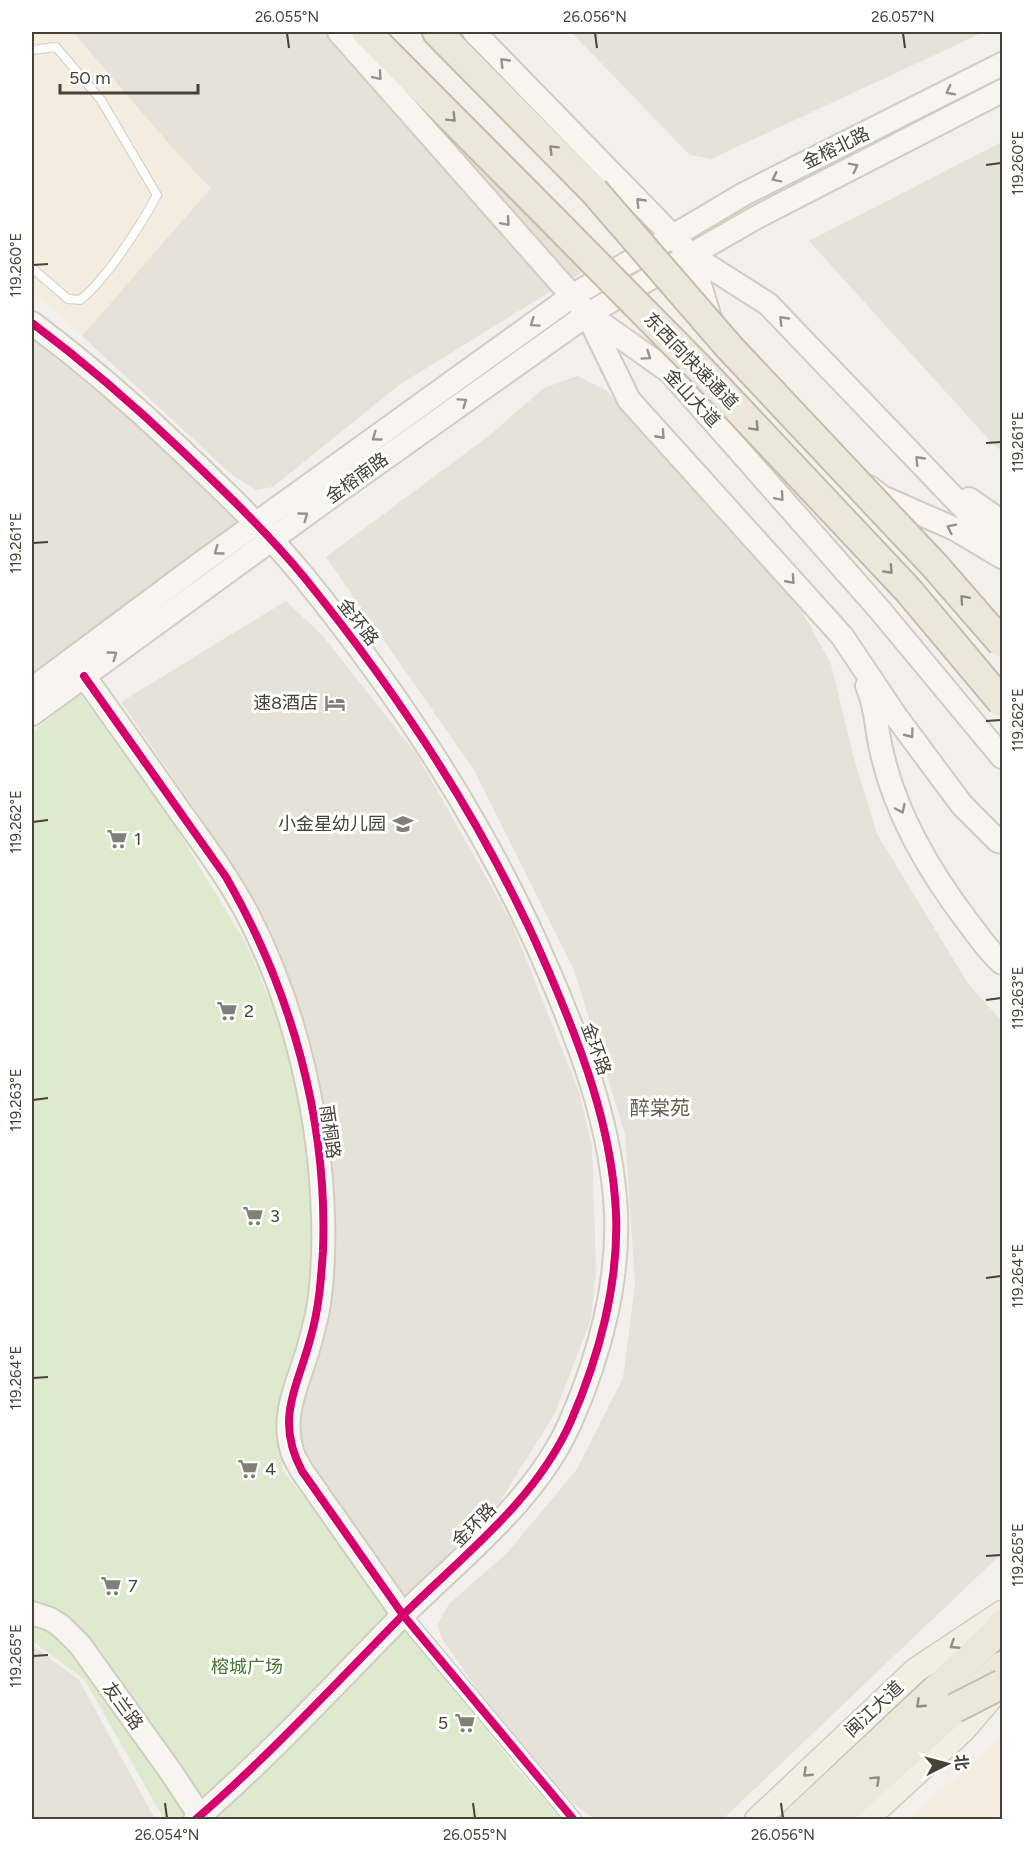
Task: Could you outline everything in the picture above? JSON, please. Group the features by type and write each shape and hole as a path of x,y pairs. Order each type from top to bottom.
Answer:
{"highway":[{"name":"东西向快速通道","path":"366,32 703,372 908,590 1002,702"},
{"name":"东西向快速通道","path":"437,32 594,191 730,348 935,566 1002,643"},
{"path":"796,1820 1000,1626"},
{"path":"833,1820 1002,1666"},
{"path":"955,1708 1002,1684"}],"main road":[{"name":"金山大道","path":"339,32 588,314 670,372 879,609 1002,757"},
{"path":"474,32 691,255 768,304 1002,548"},
{"name":"金榕北路","path":"672,235 744,194 1002,64"},
{"name":"金榕北路","path":"691,255 757,217 1002,91"},
{"name":"金榕南路","path":"32,689 255,524 572,296 672,235"},
{"name":"金榕南路","path":"32,714 588,314 691,255"},
{"path":"691,255 717,342 811,444 882,497 955,529 1002,557"},
{"path":"588,314 629,400 842,636 895,715 962,805 1002,843"},
{"name":"金环路","path":"32,323 150,421 223,490 301,574 407,714 451,783 496,861 532,934 584,1057 603,1122 614,1187 616,1238 611,1288 595,1353 570,1424 542,1472 504,1518 403,1615 304,1716 197,1818"},
{"path":"938,480 1002,522"},
{"path":"842,636 872,697 882,753 895,795 926,863 975,932 1002,963"},
{"name":"雨桐路","path":"84,676 226,877 258,936 289,1018 302,1060 312,1110 321,1178 323,1233 321,1290 317,1314 289,1406 292,1453 302,1471 403,1615"},
{"name":"友兰路","path":"32,1613 56,1622 80,1645 171,1772 197,1818"},
{"name":"闽江大道","path":"757,1820 916,1670 1000,1626"},
{"path":"865,1820 963,1730 1002,1684"}],"street":[{"path":"403,1615 574,1820"}],"lane":[{"path":"32,50 56,47 101,100 157,195 93,290 80,300 68,299 32,269"}],"shaded area":[{"path":"32,32 73,32 175,151 211,188 82,336 32,290"},
{"path":"73,32 360,32 592,266 399,385 273,487 256,490 232,475 82,336 210,188 175,151"},
{"path":"571,32 984,32 711,159 690,155"},
{"path":"1002,142 1002,451 993,444 809,241"},
{"path":"32,339 141,428 238,524 32,674"},
{"name":"醉棠苑","path":"577,376 607,391 793,595 831,664 853,755 877,834 969,985 1002,1021 1002,1553 723,1819 594,1819 538,1777 443,1640 437,1625 449,1604 507,1553 577,1469 623,1378 635,1284 625,1134 574,970 474,770 326,557 490,435 544,388"},
{"path":"286,601 322,635 417,755 511,921 579,1092 592,1145 596,1268 591,1319 554,1415 499,1503 403,1600 303,1464 295,1415 328,1290 281,979 245,882 121,702"},
{"path":"32,1645 79,1680 155,1819 32,1819"},
{"path":"1002,1737 1002,1819 909,1819"}],"green space":[{"name":"榕城广场","path":"80,694 167,813 247,945 293,1058 312,1158 316,1262 288,1383 282,1469 517,1769 562,1819 164,1819 84,1679 32,1641 32,732"}],"cycle path":[{"path":"32,323 90,368 145,417 213,480 260,528 304,577 409,717 471,816 499,867 549,972 584,1060 602,1120 613,1181 616,1239 605,1319 581,1397 556,1450 518,1502 472,1550 401,1617 275,1746 195,1820"},
{"path":"84,676 226,877 269,965 287,1010 301,1057 312,1105 323,1202 323,1251 316,1315 291,1403 289,1419 294,1452 302,1471 403,1615 574,1820"}],"place":[{"name":"速8酒店","path":"335,703"},
{"name":"小金星幼儿园","path":"403,824"},
{"name":"1","path":"117,839"},
{"name":"2","path":"227,1011"},
{"name":"3","path":"253,1216"},
{"name":"4","path":"248,1469"},
{"name":"7","path":"111,1586"},
{"name":"5","path":"465,1723"}],"district":[{"name":"醉棠苑","path":"660,1108"}]}
